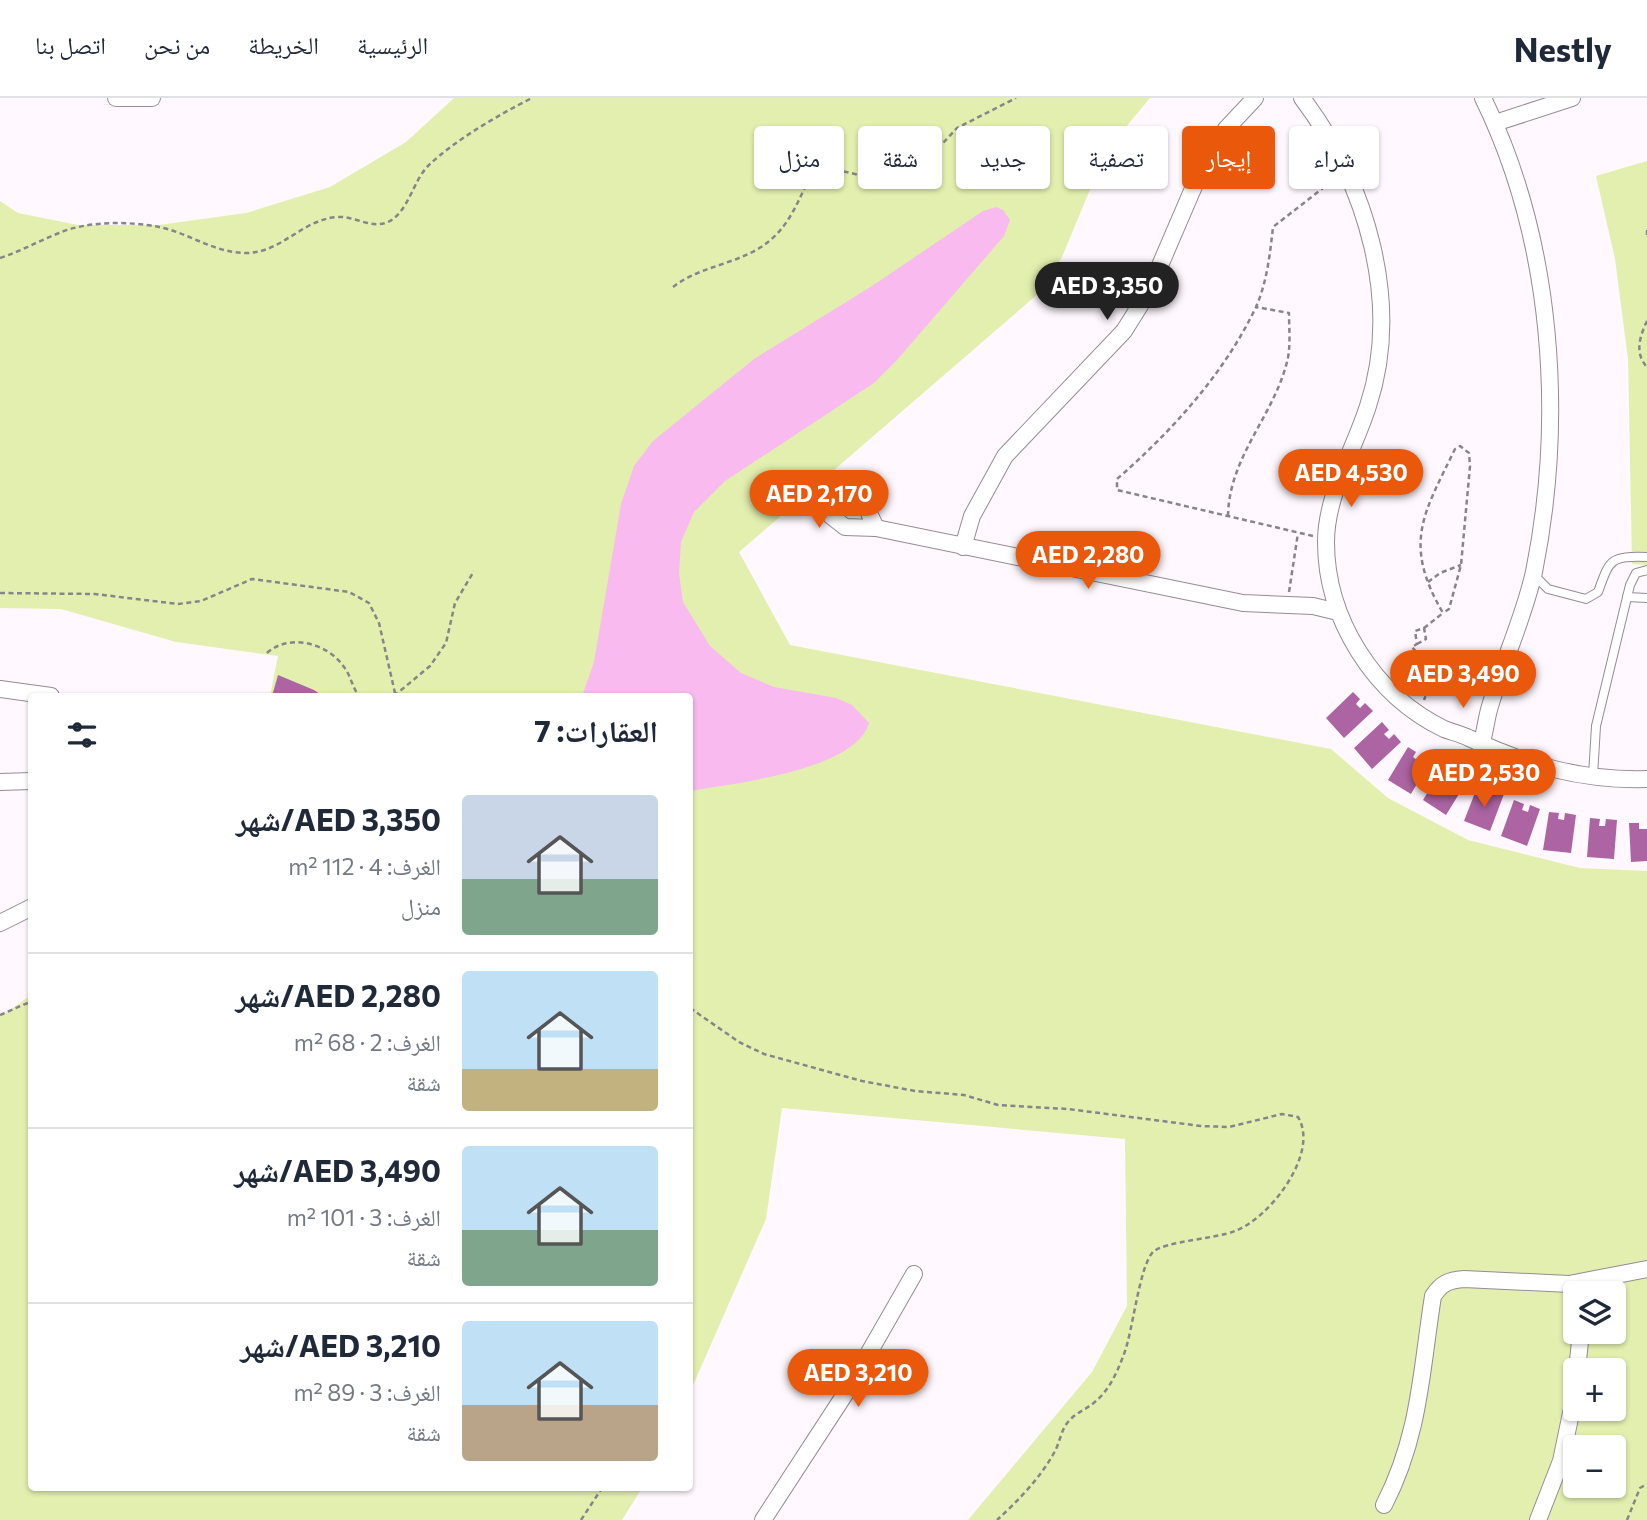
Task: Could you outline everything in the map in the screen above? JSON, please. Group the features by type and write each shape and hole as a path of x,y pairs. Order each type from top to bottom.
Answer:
{"street":[{"path":"116,98 152,98"},
{"path":"963,547 977,506 1005,456 1124,331 1149,291 1204,163 1226,129 1255,98"},
{"path":"1302,98 1318,126"},
{"path":"1474,741 1521,619 1533,573 1546,481 1548,360 1531,240 1516,181 1483,98"},
{"path":"1495,123 1572,98"},
{"path":"1351,189 1377,263 1384,336 1379,373 1336,492 1326,539 1330,585 1338,612 1365,661 1387,688 1444,728 1532,765 1593,777 1647,779"},
{"path":"876,528 1243,603 1305,606 1338,612"},
{"path":"1305,606 1330,585"},
{"path":"0,689 29,693"},
{"path":"0,782 28,781"},
{"path":"0,923 28,909"},
{"path":"1606,1281 1647,1269"},
{"path":"763,1520 847,1391 914,1275"},
{"path":"1384,1505 1414,1430 1433,1296 1440,1286 1451,1280 1563,1286"},
{"path":"1538,1520 1561,1461 1569,1421"}],"lane":[{"path":"1533,573 1548,589 1586,599 1598,592 1604,570 1614,560 1626,556 1647,557"},
{"path":"1593,777 1595,726 1627,597 1632,578 1647,569"},
{"path":"1627,597 1647,598"}],"path":[{"path":"0,258 31,247 60,232 94,225 160,227 208,246 245,253 274,249 311,223 339,217 379,225 389,222 400,212 427,166 532,98"},
{"path":"673,287 686,277 767,243 793,214 812,173 829,169 868,177 894,173 930,157 957,128 1016,98"},
{"path":"1322,189 1273,227 1265,279 1256,307 1214,375 1166,437 1118,479 1117,490 1326,539"},
{"path":"1647,230 1647,237"},
{"path":"1228,516 1230,490 1237,465 1255,434 1288,361 1289,313 1256,307"},
{"path":"1647,321 1638,340 1642,362 1647,367"},
{"path":"1417,644 1415,631 1424,628 1449,609 1461,565 1470,466 1469,453 1460,446 1455,449 1426,506 1421,549 1428,582 1443,613"},
{"path":"1287,606 1298,533"},
{"path":"1428,582 1440,573 1461,565"},
{"path":"397,693 430,666 446,643 455,603 474,571"},
{"path":"0,593 94,594 178,604 201,601 252,579 349,592 369,603 379,623 395,693"},
{"path":"1419,713 1426,695 1416,687 1409,660 1417,653 1412,647 1426,639 1424,628"},
{"path":"267,653 275,646 300,642 324,649 344,667 357,693"},
{"path":"0,1015 28,1003"},
{"path":"693,1010 738,1042 764,1054 862,1081 915,1091 964,1095 999,1105 1068,1109 1201,1126 1229,1127 1282,1114 1298,1117 1306,1129 1303,1150 1293,1177 1269,1205 1239,1230 1208,1240 1175,1243 1154,1251 1145,1267 1133,1324 1113,1380 1097,1400 1076,1413 1065,1425 1055,1452 996,1520"},
{"path":"1627,1520 1640,1488 1647,1484"},
{"path":"581,1520 600,1491"}],"green space":[{"path":"454,98 1150,98 1127,126 1064,126 1064,189 1090,189 1062,257 1039,293 739,552 790,645 1331,749 1388,798 1468,840 1580,868 1647,871 1647,1520 968,1520 1092,1372 1127,1306 1125,1139 782,1108 766,1219 693,1385 693,693 271,693 278,656 176,642 61,609 0,608 0,201 18,213 78,225 159,225 246,213 330,187 406,142"},
{"path":"1647,161 1647,565 1632,564 1628,359 1615,259 1596,176"},
{"path":"28,997 28,1491 640,1491 622,1520 0,1520 0,1017"}],"shaded area":[{"path":"996,207 1003,210 1010,220 1004,236 897,360 874,383 725,481 694,512 681,542 679,574 683,602 710,646 741,673 774,687 836,698 852,705 869,723 859,739 841,753 818,764 762,779 693,790 693,693 583,693 594,662 621,504 634,466 653,441 754,359 872,286 983,211"}],"building":[{"path":"278,675 318,693 273,693"},
{"path":"1353,692 1360,699 1356,704 1360,708 1365,703 1373,711 1344,738 1326,718"},
{"path":"1382,722 1389,730 1384,734 1389,739 1394,734 1401,742 1372,769 1354,748"},
{"path":"1408,747 1416,752 1413,757 1418,761 1422,755 1431,760 1411,794 1388,780"},
{"path":"1443,767 1452,773 1448,778 1453,782 1457,776 1467,781 1446,815 1423,800"},
{"path":"1478,785 1487,789 1485,795 1491,797 1493,790 1504,794 1490,831 1464,821"},
{"path":"1514,800 1524,804 1522,810 1528,812 1530,805 1540,809 1527,846 1501,836"},
{"path":"1549,812 1559,813 1558,819 1564,820 1565,813 1576,815 1571,853 1543,850"},
{"path":"1590,818 1600,819 1599,826 1605,826 1606,819 1617,820 1614,859 1587,857"},
{"path":"1629,823 1639,823 1639,829 1647,829 1647,861 1631,862"}]}
